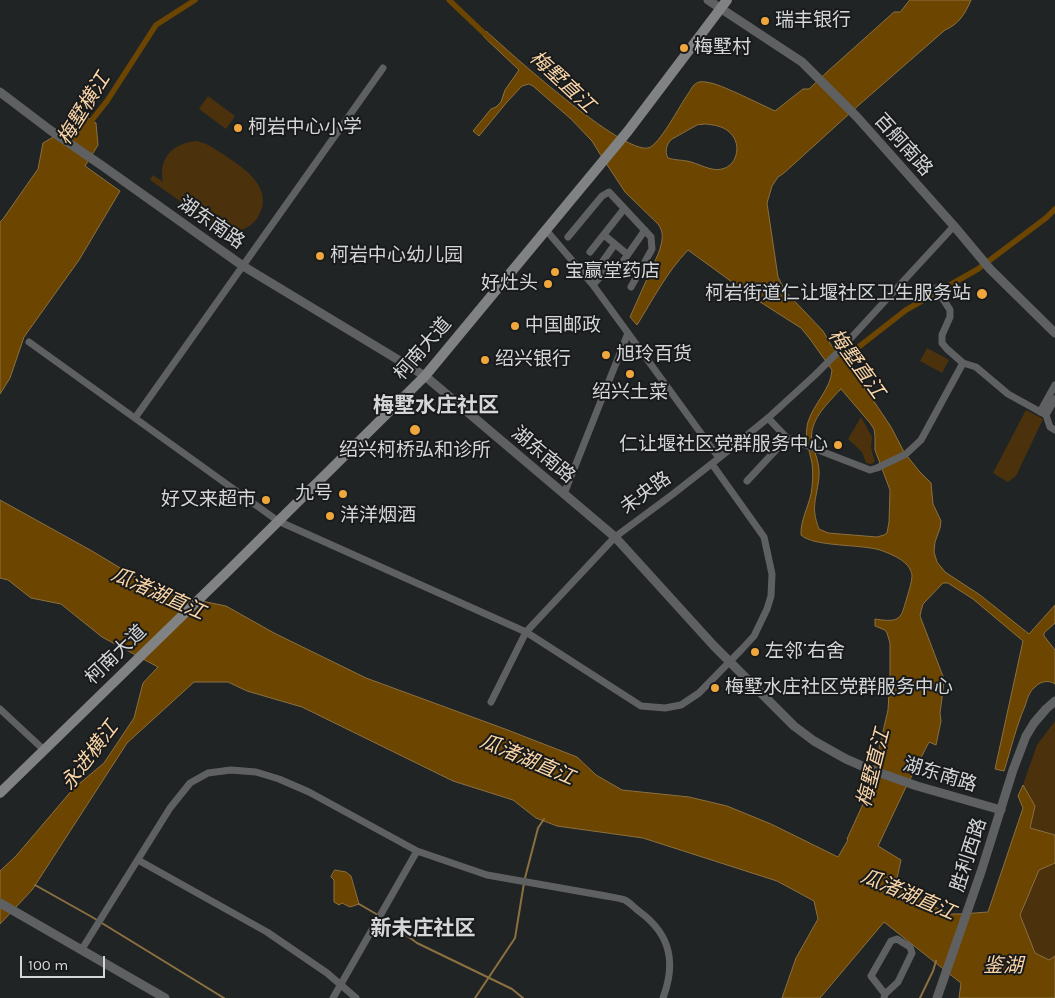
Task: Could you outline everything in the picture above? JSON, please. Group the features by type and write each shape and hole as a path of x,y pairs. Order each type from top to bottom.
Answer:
{"main road":[{"name":"柯南大道","path":"0,792 225,574 425,376 628,131 724,4"}],"street":[{"name":"百舸南路","path":"708,0 724,4 802,62 815,74 857,117 990,269 1055,333"},
{"path":"135,418 383,68"},
{"name":"湖东南路","path":"0,92 50,130 243,266 425,376 614,537 714,646 794,726 814,741 838,755 869,769 917,786 1001,810"},
{"path":"568,236 602,196 609,192 651,237 652,248 631,287"},
{"path":"590,252 624,208"},
{"name":"未央路","path":"491,702 526,632 614,537 712,464 815,376 954,226"},
{"path":"546,230 593,285 719,458"},
{"path":"615,244 603,262 615,273 645,230"},
{"path":"604,235 627,254"},
{"path":"593,285 608,267"},
{"path":"936,288 950,310 950,317 942,335 942,343 947,349 963,363 976,367 1008,394 1043,414 1050,427 1055,430"},
{"path":"564,494 628,333"},
{"path":"29,342 278,521 526,632 641,706 665,708 681,704 699,693 754,636 763,619 771,596 772,574 764,537 712,464"},
{"path":"768,418 787,438 870,470 906,454 921,440 963,363"},
{"path":"1043,414 1055,385"},
{"path":"1043,414 1055,399"},
{"path":"747,481 787,438"},
{"name":"胜利西路","path":"938,998 982,872 1013,770 1026,736 1034,723 1055,701"},
{"path":"0,709 44,750"},
{"path":"82,949 170,808 190,783 208,773 231,770 256,772 279,779 309,792 417,851 487,875 625,900 649,919 666,942 671,962 668,985 663,998"},
{"path":"333,998 417,851"},
{"path":"138,860 267,932 327,973 356,998"},
{"path":"0,903 165,998"},
{"path":"897,939 910,947 912,953 898,982 884,996 872,976 891,941 897,939"}],"shaded area":[{"path":"208,96 235,116 226,129 199,109"},
{"path":"197,141 212,147 251,175 258,184 262,194 263,205 256,220 247,228 232,232 239,238 237,241 150,180 153,175 163,182 163,166 169,153 188,142"},
{"path":"927,348 949,360 942,373 920,361"},
{"path":"1026,410 1043,419 1016,476 1008,482 993,473"},
{"path":"861,417 872,437 871,447 875,461 872,464 866,463 862,452 848,439"},
{"path":"1055,721 1055,835 1030,828 1035,806 1023,785 1037,745"},
{"path":"1055,859 1055,956 1049,960 1035,954 1020,915 1039,870 1054,863"}],"water":[{"path":"910,0 971,0 958,22 945,30 778,177 772,186 767,203 778,277 785,291 823,331 831,345 871,397 891,427 904,452 931,483 933,504 941,521 934,552 937,562 945,572 980,595 1029,634 1055,605 1055,623 1044,633 1044,636 1055,650 1055,684 1049,682 1041,683 1028,696 1004,771 995,769 1023,641 973,599 948,583 943,583 923,604 920,616 944,679 940,713 941,721 936,745 929,742 878,846 901,860 896,883 947,914 988,912 1023,808 1018,796 1023,785 1035,806 1030,828 1055,835 1055,863 1039,870 1020,915 1035,953 1049,960 1055,956 1055,998 959,998 961,983 884,922 820,998 782,998 796,958 818,919 814,901 777,881 643,838 557,826 536,818 513,800 453,781 302,707 247,691 228,682 194,682 127,743 32,890 0,924 0,871 16,856 73,789 104,763 134,718 143,683 158,667 102,637 61,604 31,598 8,580 0,578 0,500 92,551 162,593 226,606 274,633 366,678 577,757 596,775 622,790 689,797 727,806 771,824 838,857 848,840 869,791 888,710 890,643 885,630 875,626 875,619 890,620 900,617 911,585 912,575 911,570 904,562 880,550 816,542 801,535 802,523 810,499 813,481 807,442 807,427 811,415 826,390 832,370 801,328 754,298 688,250 667,277 637,325 630,317 659,252 662,231 658,224 625,192 592,141 571,119 533,86 529,84 522,86 479,136 473,131 491,109 501,102 505,90 519,70 483,36 486,31 591,119 634,145 648,148 653,146 658,140 697,83 704,82 717,85 775,111 803,89 809,89 894,12 900,12","holes":["706,124 723,128 732,135 737,146 737,152 728,167 718,170 668,158 666,153 667,147 672,139 697,125","841,389 874,429 875,450 890,490 887,533 877,537 828,533 819,529 816,521 815,502 819,472 812,443 813,427 820,414"]},
{"path":"85,116 96,123 98,145 85,166 120,191 79,260 24,337 10,378 0,394 0,222 38,169 43,143 67,129 68,118"},
{"path":"335,870 346,872 351,876 359,904 350,907 334,902 334,880 331,877"}],"waterway":[{"name":"梅墅横江","path":"88,125 107,101 156,25 195,0"},
{"name":"梅墅直江","path":"449,0 489,38"},
{"path":"838,363 906,310 978,269 1046,218 1055,209"},
{"path":"525,878 538,828 544,819"},
{"path":"475,998 515,938 524,883"},
{"path":"35,885 92,917 224,998"},
{"path":"359,904 378,915"},
{"path":"382,918 417,943 512,989 523,998"},
{"path":"920,998 936,961"}],"place":[{"name":"瑞丰银行","path":"765,21"},
{"name":"梅墅村","path":"684,48"},
{"name":"柯岩中心小学","path":"238,128"},
{"name":"柯岩中心幼儿园","path":"320,256"},
{"name":"宝赢堂药店","path":"555,272"},
{"name":"好灶头","path":"548,284"},
{"name":"柯岩街道仁让堰社区卫生服务站","path":"982,294"},
{"name":"中国邮政","path":"515,326"},
{"name":"旭玲百货","path":"606,355"},
{"name":"绍兴银行","path":"485,360"},
{"name":"绍兴土菜","path":"630,374"},
{"name":"绍兴柯桥弘和诊所","path":"415,430"},
{"name":"仁让堰社区党群服务中心","path":"838,445"},
{"name":"九号","path":"343,494"},
{"name":"好又来超市","path":"266,500"},
{"name":"洋洋烟酒","path":"330,516"},
{"name":"左邻˙右舍","path":"755,652"},
{"name":"梅墅水庄社区党群服务中心","path":"715,688"}],"district":[{"name":"梅墅水庄社区","path":"436,406"},
{"name":"新未庄社区","path":"423,929"}],"water label":[{"name":"瓜渚湖直江","path":"158,594"},
{"name":"永进横江","path":"90,756"},
{"name":"瓜渚湖直江","path":"527,760"},
{"name":"瓜渚湖直江","path":"908,895"},
{"name":"鉴湖","path":"1003,966"}]}
